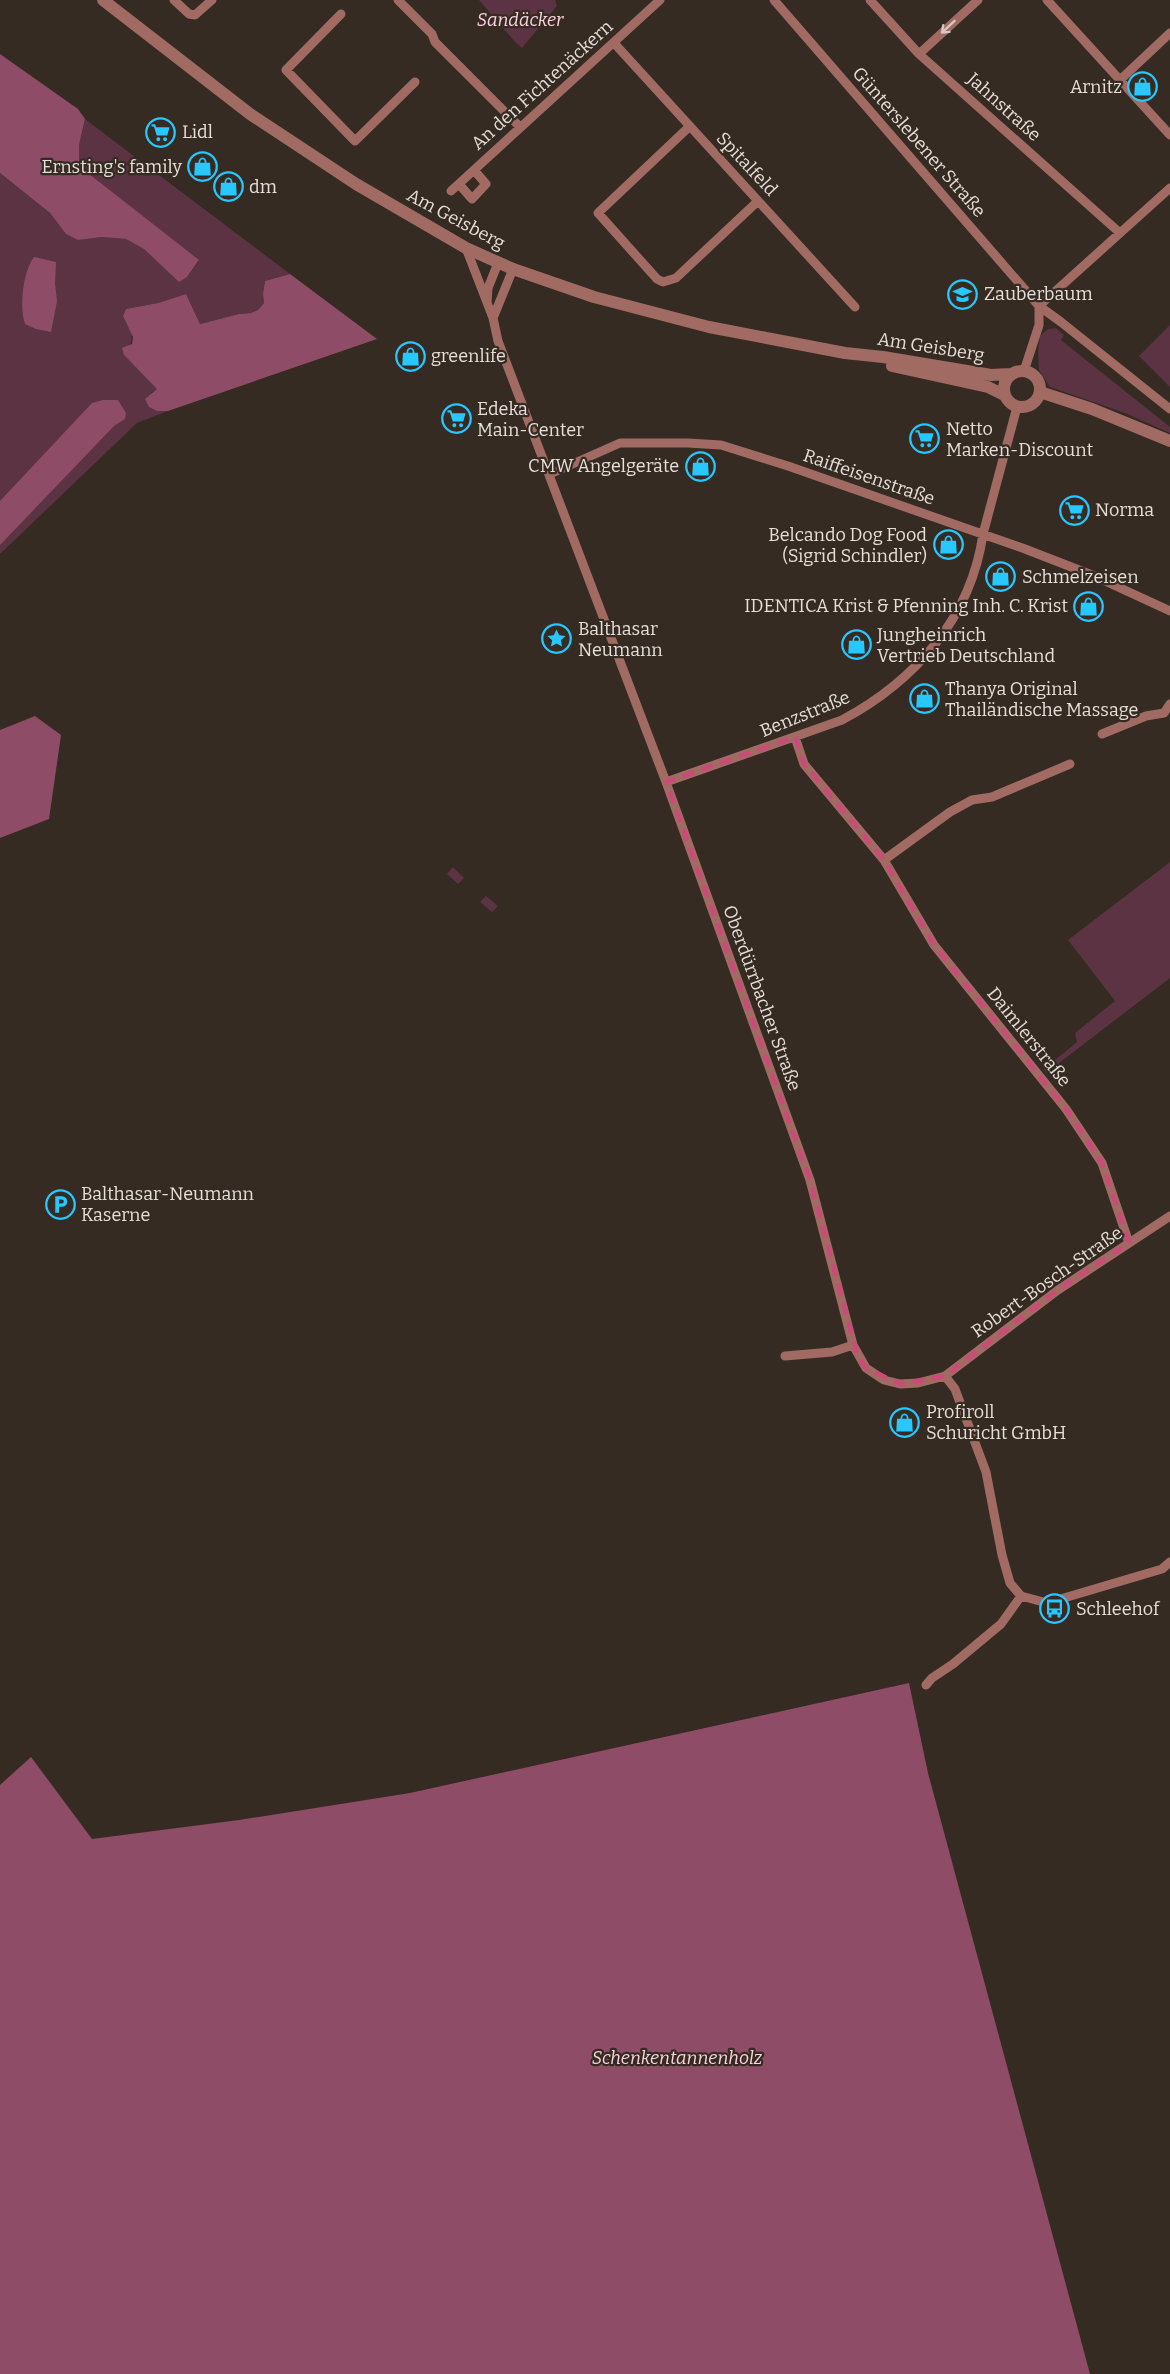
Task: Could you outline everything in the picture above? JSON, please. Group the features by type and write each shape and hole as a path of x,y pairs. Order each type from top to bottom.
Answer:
{"street":[{"name":"Am Geisberg","path":"103,0 250,114 356,184 466,248 498,263 594,297 709,327 845,353 991,375 1011,374"},
{"path":"174,0 189,14 195,15 212,0"},
{"path":"398,0 432,34 435,42 520,127"},
{"name":"An den Fichtenäckern","path":"474,170 486,184 472,198 455,188 474,170 520,127 660,0"},
{"name":"Günterslebener Straße","path":"774,0 1039,306 1170,409"},
{"name":"Jahnstraße","path":"870,0 919,54 1120,233"},
{"path":"919,54 978,0"},
{"path":"1047,0 1170,135"},
{"path":"341,14 286,70 355,141 415,82"},
{"path":"1120,80 1170,33"},
{"name":"Spitalfeld","path":"614,43 855,308"},
{"path":"690,126 598,213 657,279 663,282 676,278 758,201"},
{"path":"1024,371 1038,325 1039,306 1170,188"},
{"name":"Oberdürrbacher Straße","path":"466,248 493,318 498,341 666,782 810,1180 853,1345 866,1368 884,1380 909,1384 945,1376"},
{"path":"487,304 488,288 498,263"},
{"path":"493,318 513,269"},
{"name":"Am Geisberg","path":"845,353 881,364 988,387 1004,395"},
{"path":"1024,371 1036,378 1040,392 1033,404 1017,407 1011,404 1004,395 1004,385 1011,374 1024,371"},
{"path":"1040,392 1170,441"},
{"name":"Benzstraße","path":"666,782 842,720 862,710 913,671 951,622 966,594 981,552 983,534 1017,407"},
{"name":"Raiffeisenstraße","path":"550,474 620,443 688,442 722,445 983,534 1081,571 1170,611"},
{"path":"1102,734 1167,708"},
{"name":"Daimlerstraße","path":"795,737 804,764 884,860 934,945 1066,1109 1102,1163 1129,1243"},
{"path":"884,860 950,812 972,800 992,797 1070,764"},
{"name":"Robert-Bosch-Straße","path":"945,1376 1058,1290 1170,1216"},
{"path":"785,1356 832,1352 853,1345"},
{"path":"945,1376 955,1389 986,1472 1002,1555 1010,1583 1021,1596 1047,1604 1162,1569 1170,1562"},
{"path":"926,1685 1001,1624 1021,1596"}],"highlighted area":[{"path":"795,737 804,764 884,860 934,945 1066,1109 1102,1163 1129,1243 1058,1290 945,1376 900,1384 866,1368 858,1357 810,1180 666,782"}],"green space":[{"name":"Sandäcker","path":"479,0 555,0 557,6 522,48"},
{"path":"0,54 78,109 85,119 79,145 79,166 199,260 187,277 179,282 144,249 126,239 102,237 78,240 66,234 50,213 0,173"},
{"path":"85,119 290,274 265,281 264,303 258,310 200,324 186,294 158,303 126,309 123,316 132,339 124,355 158,389 151,393 157,411 168,411 137,423 0,554 0,173 50,213 66,234 78,240 102,237 126,239 144,249 179,281 187,277 199,261 79,166 79,145"},
{"path":"34,257 56,262 57,301 51,332 25,324 23,317 22,299 25,280"},
{"path":"290,274 377,339 168,411 157,411 149,407 145,399 157,389 124,355 122,348 132,344 133,337 123,316 126,309 158,303 186,294 200,324 258,310 264,303 265,281"},
{"path":"1170,325 1170,387 1139,356"},
{"path":"1056,328 1064,335 1061,340 1170,427 1170,433 1125,413 1050,387 1039,370 1038,351 1040,336 1048,329"},
{"path":"118,400 126,413 125,419 114,426 0,545 0,501 92,403"},
{"path":"35,716 61,735 49,819 0,838 0,730"},
{"path":"1170,862 1170,978 1046,1073 1044,1069 1077,1042 1075,1033 1115,1001 1068,940"},
{"path":"453,867 464,878 458,884 447,874"},
{"path":"486,896 498,906 492,912 480,902"},
{"name":"Schenkentannenholz","path":"909,1683 928,1773 1090,2374 0,2374 0,1785 31,1757 92,1839 239,1820 410,1793"}],"place":[{"name":"Arnitz","path":"1143,87"},
{"name":"Lidl","path":"161,132"},
{"name":"Ernsting's family","path":"203,167"},
{"name":"dm","path":"228,187"},
{"name":"Zauberbaum","path":"963,294"},
{"name":"greenlife","path":"410,356"},
{"name":"Edeka Main-Center","path":"456,419"},
{"name":"Netto Marken-Discount","path":"925,439"},
{"name":"CMW Angelgeräte","path":"700,466"},
{"name":"Norma","path":"1074,510"},
{"name":"Belcando Dog Food (Sigrid Schindler)","path":"948,545"},
{"name":"Schmelzeisen","path":"1001,577"},
{"name":"IDENTICA Krist & Pfenning Inh. C. Krist","path":"1089,606"},
{"name":"Balthasar Neumann","path":"557,639"},
{"name":"Jungheinrich Vertrieb Deutschland","path":"856,645"},
{"name":"Thanya Original Thailändische Massage","path":"924,699"},
{"name":"Balthasar-Neumann Kaserne","path":"60,1204"},
{"name":"Profiroll Schuricht GmbH","path":"905,1422"},
{"name":"Schleehof","path":"1055,1609"}]}
